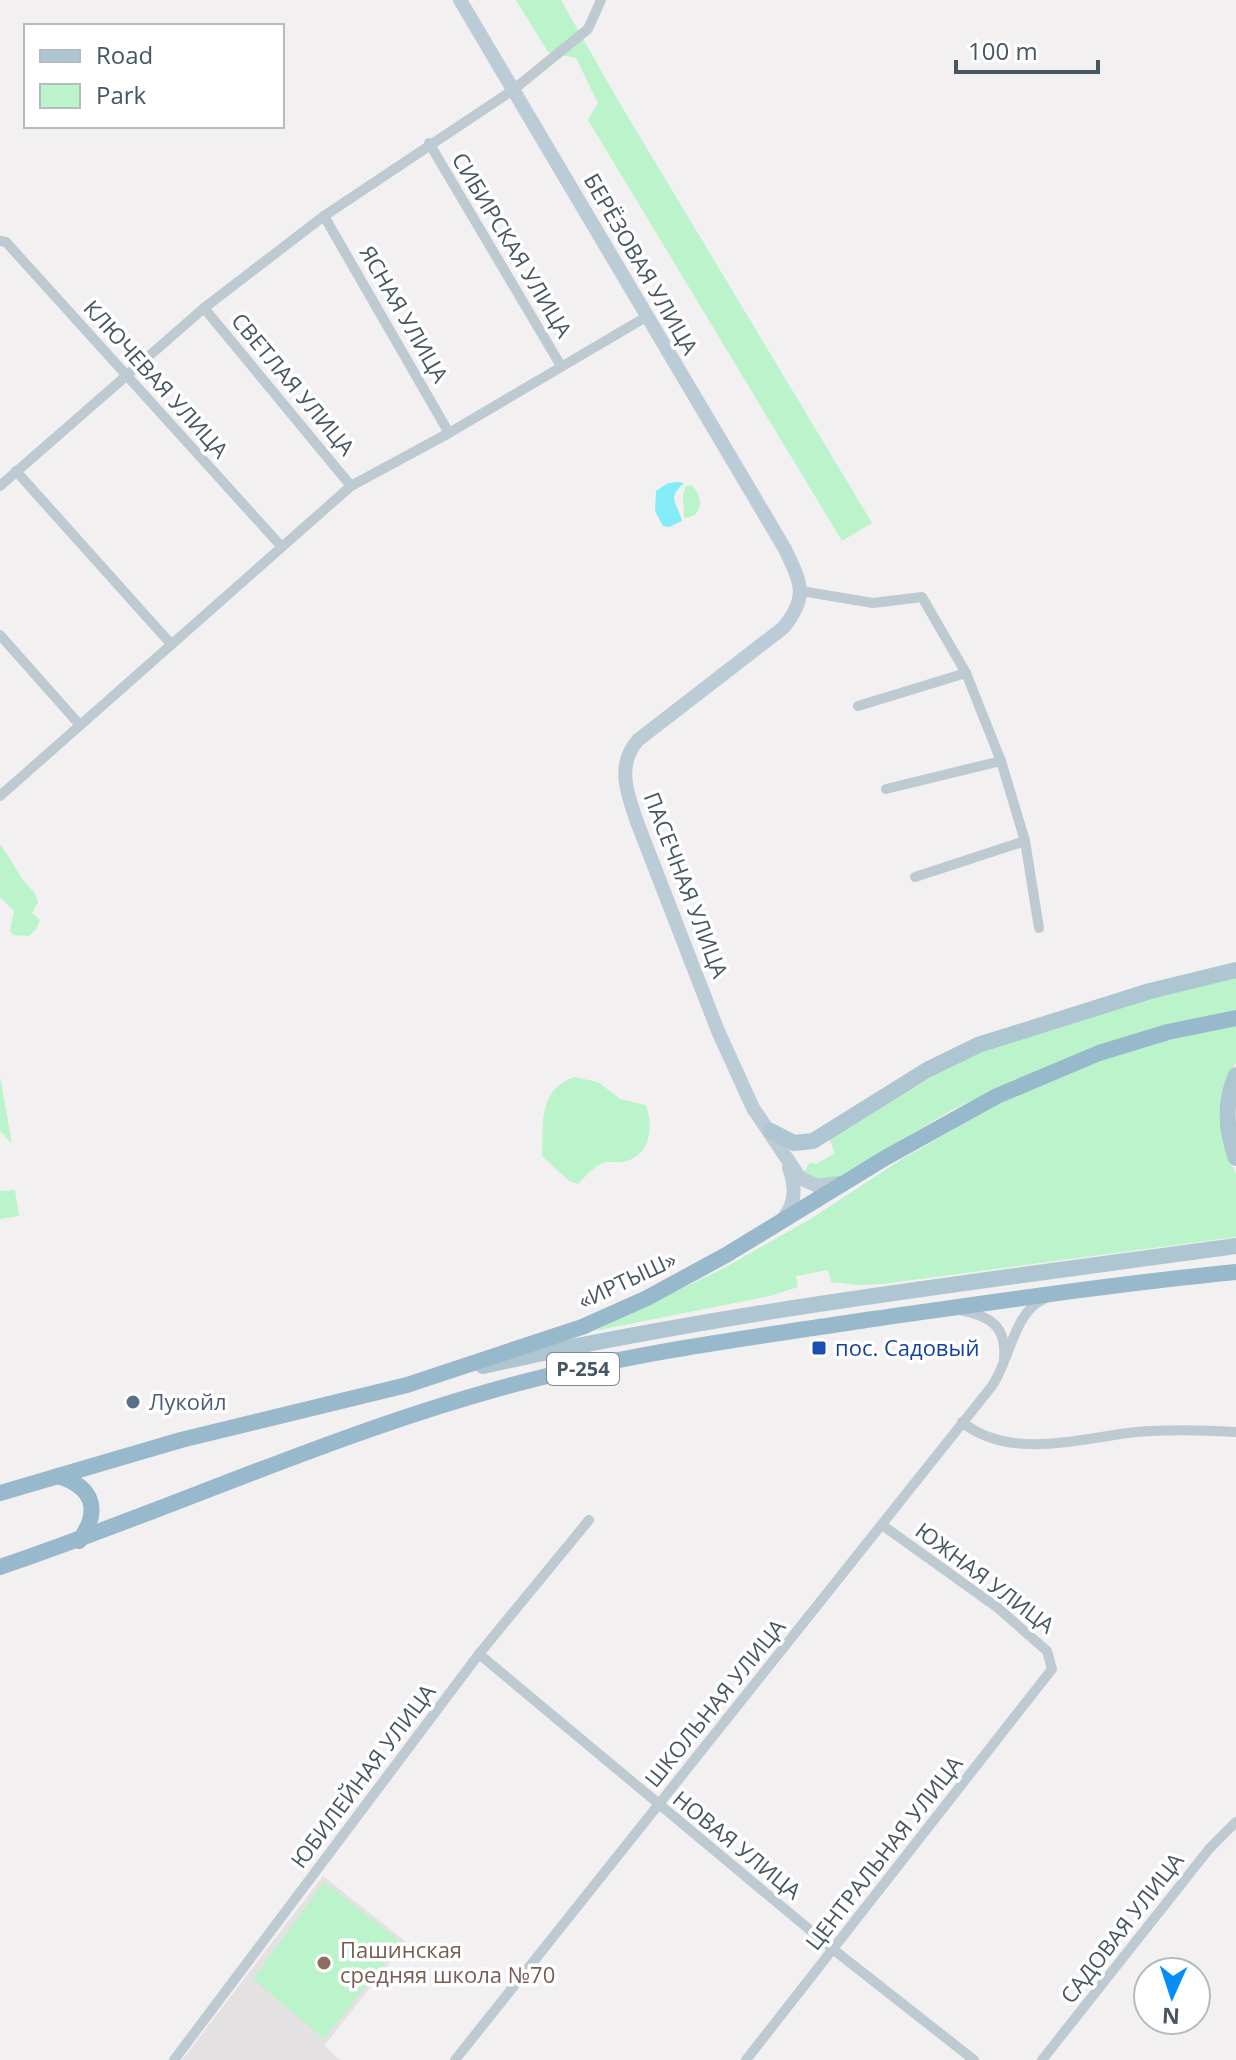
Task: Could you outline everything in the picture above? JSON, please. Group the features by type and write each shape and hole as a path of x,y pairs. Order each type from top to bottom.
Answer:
{"highway":[{"name":"«ИРТЫШ»","path":"0,1493 193,1437 407,1385 582,1327 674,1284 939,1126 1031,1080 1099,1053 1168,1032 1236,1018"},
{"name":"Р-254","path":"0,1567 79,1541 319,1447 540,1378 738,1339 1109,1284 1236,1272"},
{"path":"57,1476 75,1481 83,1488 92,1507 88,1529 79,1541"}],"main road":[{"name":"БЕРЁЗОВАЯ УЛИЦА","path":"460,0 785,549 801,591"},
{"name":"ПАСЕЧНАЯ УЛИЦА","path":"785,1156 753,1108 718,1031 637,822 627,791 625,759 638,740 783,628 799,604 801,591"},
{"path":"771,1131 794,1143 813,1141 927,1070 978,1045 1150,991 1236,970"},
{"path":"1236,1075 1230,1094 1227,1124 1236,1158"},
{"path":"785,1156 804,1182 831,1186 939,1126"},
{"path":"774,1227 790,1209 794,1198 785,1156"},
{"path":"407,1385 535,1354 736,1316 1236,1246"},
{"path":"1109,1284 1236,1265"}],"street":[{"path":"0,486 204,308 324,216 429,143 513,90 588,29 601,0"},
{"name":"СИБИРСКАЯ УЛИЦА","path":"429,143 561,366"},
{"name":"ЯСНАЯ УЛИЦА","path":"324,216 449,433"},
{"name":"КЛЮЧЕВАЯ УЛИЦА","path":"0,241 6,242 281,546"},
{"name":"СВЕТЛАЯ УЛИЦА","path":"204,308 351,486"},
{"path":"0,796 351,486 449,433 646,317"},
{"path":"16,471 171,644"},
{"path":"801,591 873,603 922,597 966,673 1001,761 1025,841 1039,928"},
{"path":"0,635 79,724"},
{"path":"858,706 966,673"},
{"path":"886,789 1001,761"},
{"path":"915,877 1025,841"},
{"name":"ШКОЛЬНАЯ УЛИЦА","path":"455,2060 1003,1369 1024,1315 1038,1302 1067,1290"},
{"path":"951,1308 978,1314 997,1327 1005,1346 1003,1369"},
{"path":"962,1422 977,1435 1017,1444 1175,1430 1236,1432"},
{"name":"ЮБИЛЕЙНАЯ УЛИЦА","path":"174,2060 479,1654 589,1520"},
{"name":"ЮЖНАЯ УЛИЦА","path":"882,1525 998,1608 1047,1651 1052,1669"},
{"name":"НОВАЯ УЛИЦА","path":"479,1654 658,1806 974,2060"},
{"name":"ЦЕНТРАЛЬНАЯ УЛИЦА","path":"746,2060 1052,1669"},
{"name":"САДОВАЯ УЛИЦА","path":"1042,2060 1235,1822"}],"shaded area":[{"name":"Пашинская средняя школа №70","path":"323,1876 406,1942 324,2046 340,2060 182,2060"}],"green space":[{"path":"516,0 561,0 872,523 842,541 588,120 598,103 576,58 548,52"},
{"path":"691,485 700,505 695,514 684,518 683,494 686,486"},
{"path":"0,844 37,898 32,913 40,920 29,936 13,935 10,931 14,911 0,897"},
{"path":"1236,977 1236,1011 993,1091 952,1110 836,1178 819,1181 804,1172 810,1162 816,1164 835,1153 829,1139 955,1063 986,1049 1191,987"},
{"path":"1236,1024 1236,1063 1232,1069 1226,1151 1236,1174 1236,1237 883,1284 831,1282 828,1270 796,1276 798,1287 770,1296 594,1331 726,1267 1002,1102 1104,1059"},
{"path":"0,1076 12,1144 0,1131"},
{"path":"574,1077 598,1082 620,1099 646,1105 650,1123 648,1141 639,1155 622,1162 599,1165 578,1184 569,1181 542,1156 543,1120 548,1099 562,1083"},
{"path":"15,1190 19,1216 0,1219 0,1191"},
{"path":"324,1882 401,1942 324,2039 253,1979"}],"water":[{"path":"668,483 684,483 675,493 674,501 682,521 669,527 663,526 655,511 656,491"}],"place":[{"name":"пос. Садовый","path":"819,1348"},
{"name":"Лукойл","path":"133,1402"},
{"name":"Пашинская средняя школа №70","path":"324,1963"}]}
